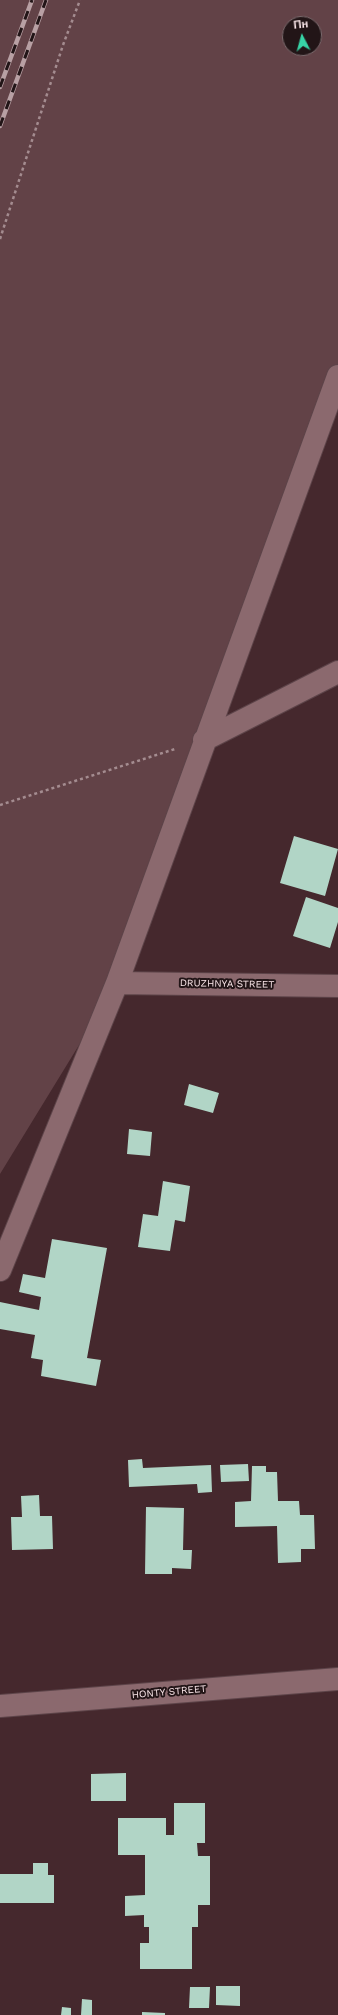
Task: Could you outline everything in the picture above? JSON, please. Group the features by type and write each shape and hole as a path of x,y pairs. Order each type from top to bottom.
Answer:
{"street":[{"path":"0,1270 117,982 338,376"},
{"path":"204,740 338,672"},
{"name":"DRUZHNYA STREET","path":"117,982 338,986"},
{"name":"HONTY STREET","path":"0,1706 338,1679"}],"path":[{"path":"0,239 63,45 80,0"},
{"path":"0,805 204,740"}],"shaded area":[{"path":"0,0 338,0 338,376 117,983 0,1174"}],"building":[{"path":"294,836 338,849 325,896 280,883"},
{"path":"306,897 338,908 338,922 330,948 293,936"},
{"path":"189,1084 219,1093 213,1113 184,1105"},
{"path":"129,1129 152,1132 150,1156 127,1154"},
{"path":"163,1181 190,1186 185,1222 175,1220 170,1251 138,1247 143,1214 158,1216"},
{"path":"52,1239 107,1248 87,1358 101,1360 96,1386 41,1376 43,1360 31,1358 35,1335 0,1329 0,1302 39,1310 41,1297 19,1292 23,1274 45,1278"},
{"path":"142,1459 143,1468 211,1465 212,1492 198,1493 197,1484 129,1487 128,1460"},
{"path":"248,1464 249,1481 221,1482 220,1465"},
{"path":"252,1466 266,1466 266,1472 277,1472 278,1501 299,1501 300,1515 314,1515 315,1549 301,1549 301,1562 278,1563 277,1526 235,1527 235,1502 251,1501"},
{"path":"39,1495 40,1516 52,1516 53,1549 12,1550 11,1517 22,1517 21,1496"},
{"path":"146,1507 184,1508 183,1550 192,1550 191,1569 172,1568 172,1574 145,1574"},
{"path":"126,1773 126,1801 91,1801 91,1774"},
{"path":"174,1803 205,1803 205,1843 197,1843 198,1856 210,1856 210,1905 198,1905 198,1927 192,1927 192,1969 140,1969 140,1943 149,1943 149,1927 144,1927 144,1915 125,1916 125,1896 145,1895 145,1855 118,1855 118,1818 166,1818 166,1835 174,1835"},
{"path":"33,1863 48,1863 48,1875 54,1875 54,1903 0,1903 0,1874 33,1874"},
{"path":"216,1986 240,1986 240,2006 216,2005"},
{"path":"190,1987 210,1987 209,2008 189,2008"},
{"path":"82,1999 92,2000 92,2015 81,2015"},
{"path":"62,2007 71,2008 71,2015 61,2015"},
{"path":"142,2012 165,2013 165,2015 142,2015"}],"railway":[{"path":"0,87 32,0"},
{"path":"0,126 46,0"}]}
